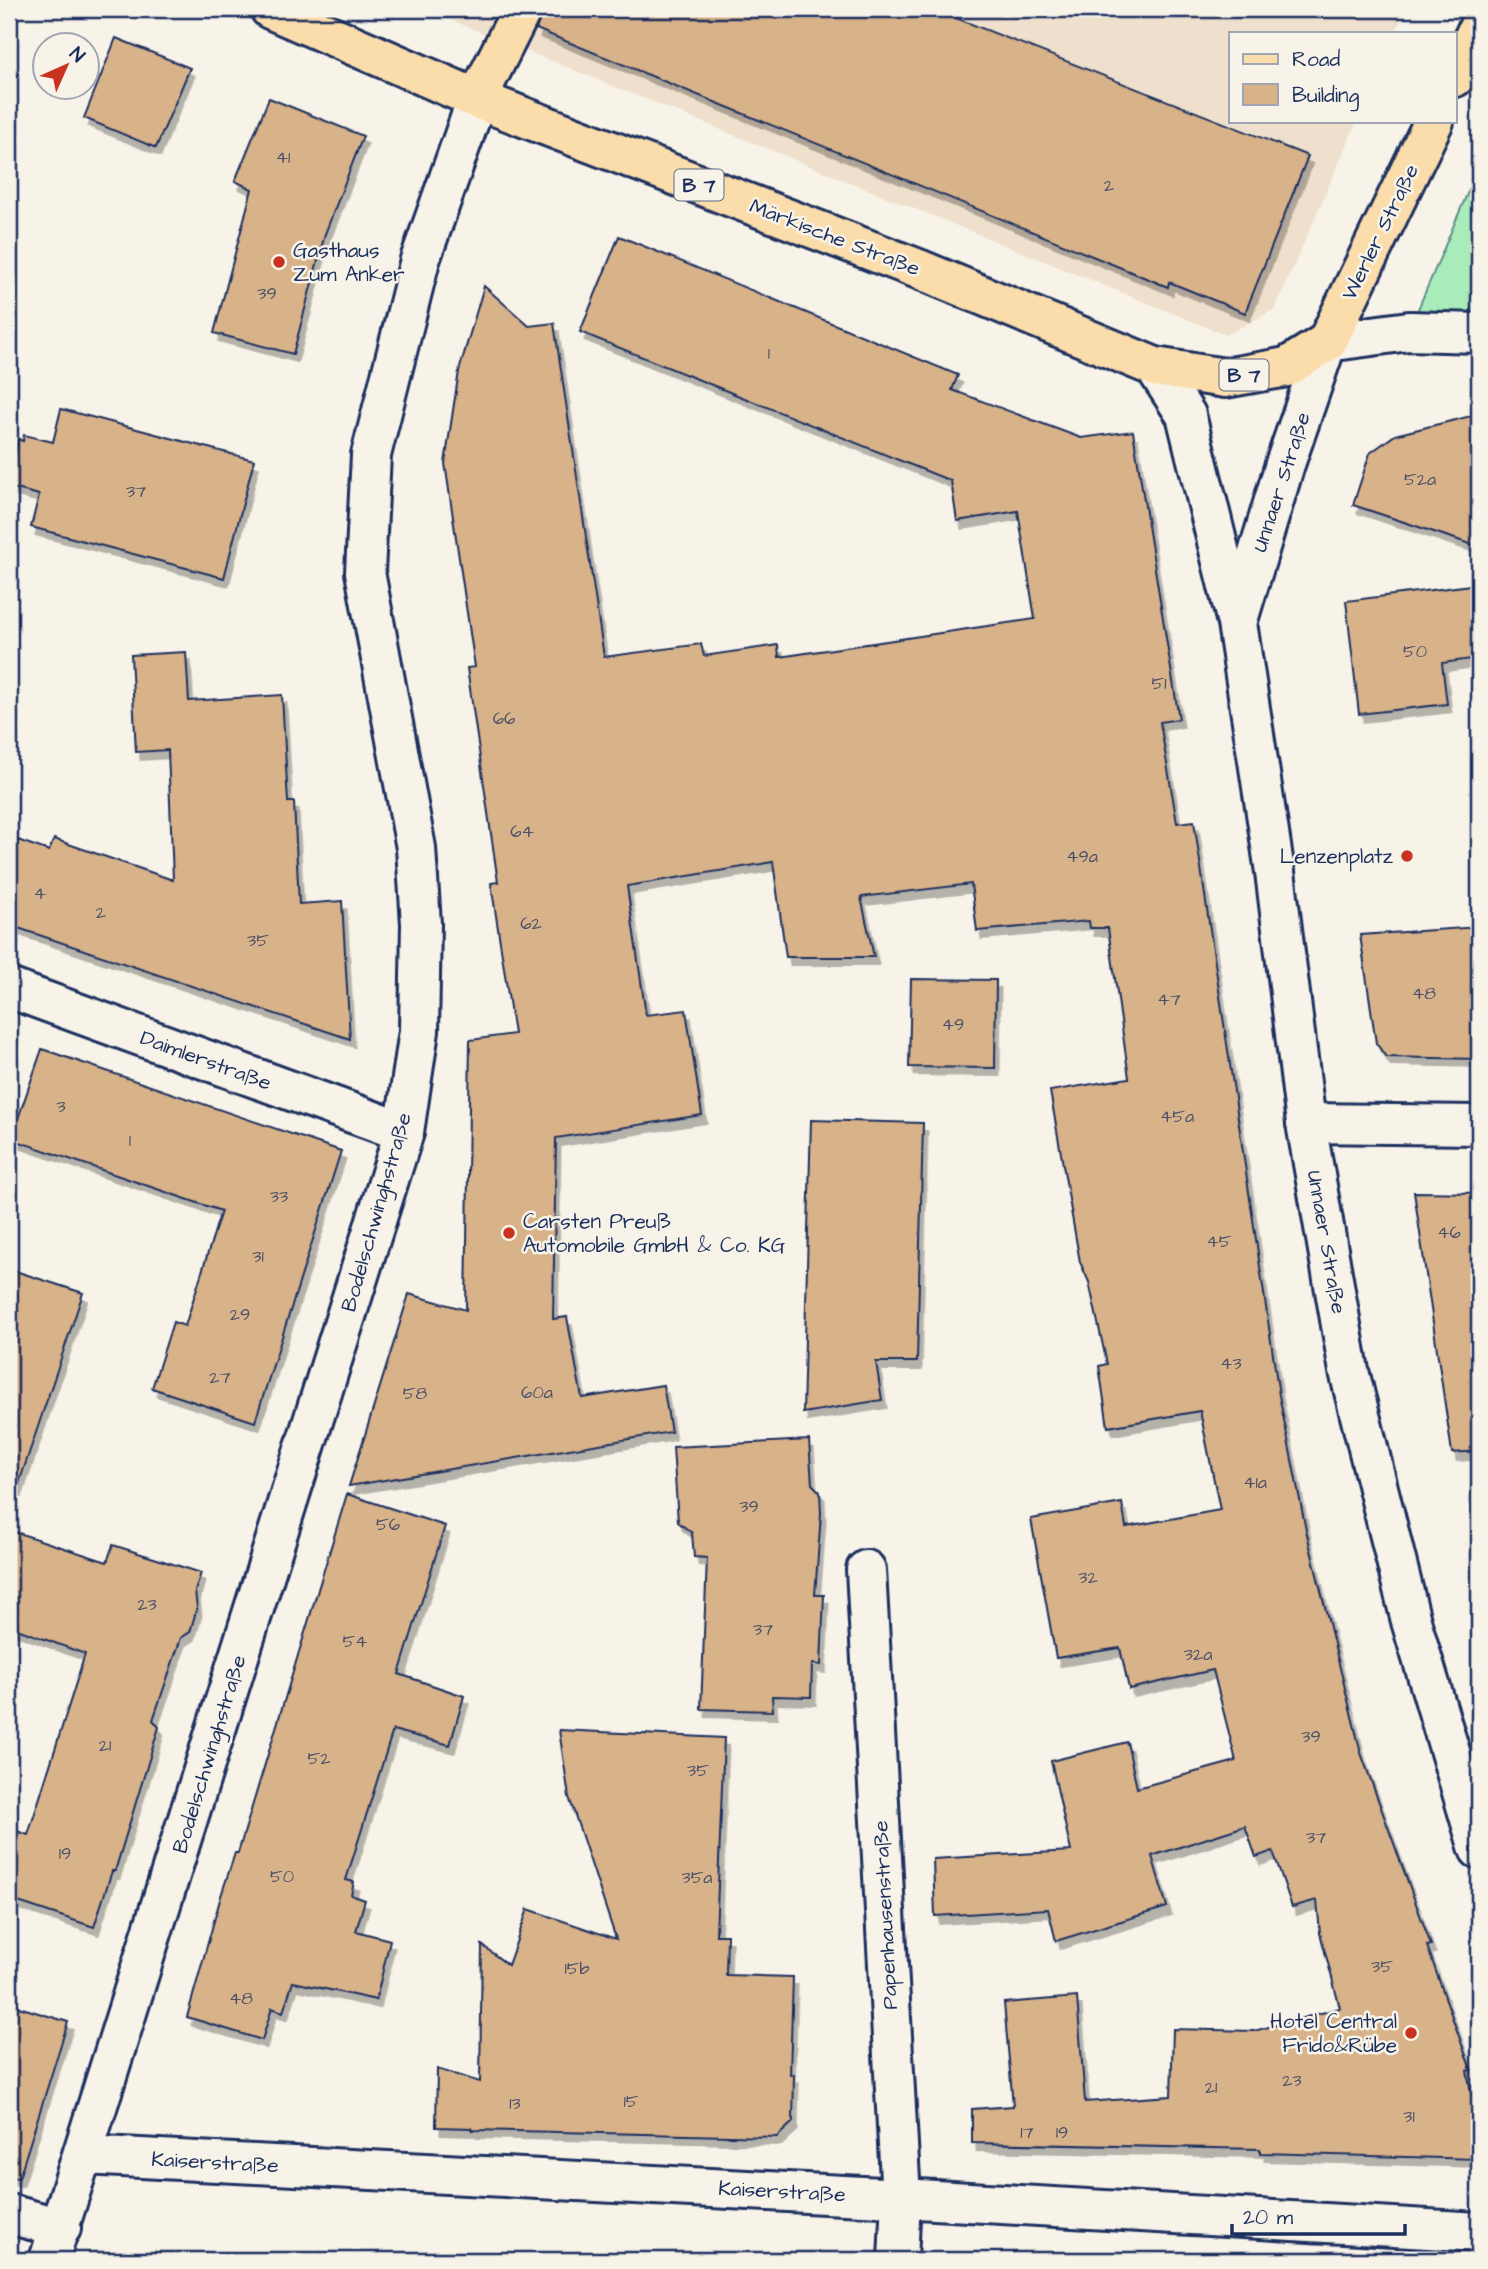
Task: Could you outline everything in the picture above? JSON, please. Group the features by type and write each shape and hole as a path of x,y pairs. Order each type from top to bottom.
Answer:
{"main road":[{"name":"Märkische Straße","path":"270,9 477,99 920,270 1155,367 1225,379 1287,367 1327,342"},
{"path":"477,99 522,9"},
{"path":"1456,75 1479,26"},
{"name":"Werler Straße","path":"1327,342 1434,122"}],"street":[{"name":"Bodelschwinghstraße","path":"55,2244 404,1132 419,1031 421,925 416,848 365,572 371,455 420,260 477,99"},
{"path":"1327,342 1409,331 1479,333"},
{"name":"Unnaer Straße","path":"1237,622 1327,342"},
{"name":"Unnaer Straße","path":"1155,367 1186,415 1237,622 1271,845 1306,1122 1349,1371 1411,1621 1479,1849"},
{"name":"Daimlerstraße","path":"9,988 404,1132"},
{"path":"1306,1122 1479,1125"},
{"name":"Papenhausenstraße","path":"866,1570 901,2197 898,2260"},
{"name":"Kaiserstraße","path":"84,2155 901,2197 1479,2232"},
{"path":"9,2214 55,2244"}],"shaded area":[{"path":"424,9 1405,9 1395,32 1229,32 1229,122 1357,122 1275,309 1226,335"}],"green space":[{"path":"1479,166 1479,333 1413,321"}],"building":[{"path":"544,9 933,9 1308,156 1245,313 1169,282 1168,287 536,29"},
{"path":"116,38 190,68 156,148 84,118 90,102 102,102 102,73"},
{"path":"269,98 363,136 325,234 293,354 214,333 252,189 235,181"},
{"path":"619,236 958,375 952,390 1081,438 1133,431 1179,719 1160,722 1177,823 1194,821 1279,1395 1306,1530 1361,1753 1431,1945 1427,1946 1471,2070 1467,2071 1479,2133 1479,2159 1260,2153 1260,2149 972,2143 972,2109 1013,2106 1004,2003 1077,1997 1085,2102 1171,2096 1173,2029 1254,2031 1340,2008 1320,1933 1317,1900 1292,1907 1273,1851 1256,1857 1245,1826 1152,1856 1167,1907 1056,1941 1048,1909 935,1916 933,1859 1071,1851 1051,1761 1127,1742 1137,1788 1236,1761 1213,1670 1129,1689 1120,1648 1056,1658 1031,1519 1122,1503 1126,1527 1220,1510 1200,1411 1108,1427 1099,1366 1107,1364 1089,1282 1080,1262 1050,1091 1129,1078 1108,928 1090,928 1089,921 977,931 971,884 861,897 874,957 786,957 773,862 627,886 646,1015 686,1010 702,1115 556,1138 553,1319 567,1317 582,1398 663,1385 671,1432 349,1486 409,1294 466,1310 470,1040 514,1034 491,883 498,882 467,668 475,667 445,463 459,371 484,286 529,326 554,323 604,657 701,644 704,656 778,645 779,657 1035,619 1018,511 957,521 951,481 580,332"},
{"path":"61,409 254,460 224,578 31,527 39,495 9,487 18,439 23,441 24,435 53,442"},
{"path":"1479,414 1479,547 1353,505 1370,453 1395,435"},
{"path":"1479,584 1479,658 1442,663 1447,704 1359,714 1346,601"},
{"path":"186,652 189,701 282,695 288,802 294,802 299,904 342,901 350,1039 9,925 9,837 49,851 54,839 173,880 168,750 136,752 131,655"},
{"path":"1479,927 1479,1059 1386,1057 1376,1043 1360,935"},
{"path":"911,979 996,980 995,1068 909,1067"},
{"path":"42,1049 341,1151 255,1422 152,1388 173,1322 185,1326 221,1211 11,1139"},
{"path":"811,1120 923,1123 917,1362 876,1362 882,1400 803,1413"},
{"path":"1414,1192 1479,1193 1479,1451 1452,1453"},
{"path":"9,1269 83,1293 17,1489 9,1488"},
{"path":"809,1440 812,1484 820,1492 821,1514 815,1595 824,1595 821,1665 812,1664 811,1697 772,1696 773,1711 701,1709 707,1558 694,1557 692,1533 678,1522 673,1447"},
{"path":"347,1494 445,1526 399,1674 464,1696 450,1745 393,1730 346,1880 354,1882 351,1895 365,1900 356,1931 390,1940 376,2000 293,1982 283,2012 272,2008 262,2040 187,2017 221,1896 235,1853 238,1853"},
{"path":"9,1530 107,1562 113,1545 201,1573 195,1591 197,1608 190,1632 181,1638 153,1720 159,1727 115,1871 112,1871 94,1927 9,1899 9,1828 28,1835 85,1654 9,1626"},
{"path":"559,1730 724,1738 716,1935 727,1935 726,1975 793,1977 790,2075 794,2074 793,2122 777,2137 436,2127 437,2069 480,2082 482,1945 508,1965 528,1909 616,1939 569,1797"},
{"path":"9,2004 68,2022 19,2178 9,2177"}],"place":[{"name":"Gasthaus Zum Anker","path":"279,262"},
{"name":"Lenzenplatz","path":"1407,856"},
{"name":"Carsten Preuß Automobile GmbH & Co. KG","path":"509,1233"},
{"name":"Hotel Central Frido&Rübe","path":"1411,2033"}]}
